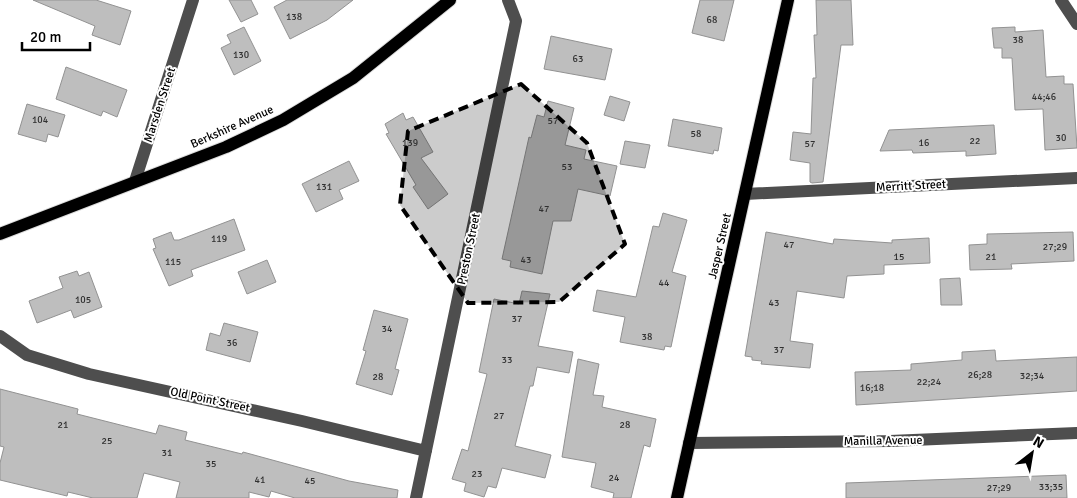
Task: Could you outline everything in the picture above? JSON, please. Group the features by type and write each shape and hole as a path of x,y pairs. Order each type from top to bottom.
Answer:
{"main road":[{"name":"Berkshire Avenue","path":"0,232 226,147 283,120 353,78 450,0"},
{"name":"Jasper Street","path":"677,498 788,0"}],"street":[{"name":"Marsden Street","path":"136,181 193,0"},
{"name":"Preston Street","path":"416,498 516,22 508,0"},
{"path":"1061,0 1077,24"},
{"name":"Merritt Street","path":"745,194 1077,178"},
{"name":"Old Point Street","path":"0,336 27,355 89,374 302,421 426,451"},
{"name":"Manilla Avenue","path":"689,443 890,441 1077,433"}],"highlighted area":[{"path":"521,84 587,143 625,244 559,302 468,303 400,205 408,131"}],"building":[{"path":"33,0 96,0 131,11 120,45 92,35 95,26"},
{"path":"229,0 251,0 258,14 241,22"},
{"path":"287,0 353,0 327,20 290,39 274,7"},
{"path":"700,0 734,0 724,41 692,33"},
{"path":"816,0 851,0 853,45 841,45 823,182 812,183 810,182 810,163 790,160 793,132 811,134 813,78 816,78 814,35 817,35"},
{"path":"244,27 261,61 234,75 221,48 231,43 227,35"},
{"path":"1015,27 1015,32 1043,30 1046,77 1064,76 1064,84 1073,84 1077,148 1045,150 1043,109 1015,110 1012,58 1002,58 1002,48 994,48 992,28"},
{"path":"551,36 612,49 605,80 544,69"},
{"path":"66,67 127,90 117,117 103,111 101,116 56,99"},
{"path":"610,96 630,102 624,121 604,115"},
{"path":"548,101 574,108 565,145 586,150 584,159 617,166 610,196 578,189 571,221 553,221 542,274 510,267 511,261 502,259 529,137 531,138 537,115 544,117"},
{"path":"27,104 65,115 58,137 48,134 46,142 18,134"},
{"path":"403,113 406,120 413,117 433,152 421,158 448,194 428,209 413,187 416,185 386,134 389,133 385,124"},
{"path":"673,119 722,128 718,151 714,150 713,154 668,146"},
{"path":"994,125 996,154 966,156 966,151 913,153 912,150 880,151 889,130"},
{"path":"625,141 650,145 645,168 620,164"},
{"path":"349,161 359,181 339,190 343,199 316,212 302,184"},
{"path":"663,213 687,220 672,272 686,276 671,347 665,346 664,350 620,342 625,317 593,311 597,290 636,297 653,226 659,227"},
{"path":"234,219 245,250 191,270 193,276 169,286 153,249 156,248 153,239 171,232 174,240 179,240"},
{"path":"766,232 833,244 834,239 892,243 892,240 929,238 930,263 884,265 884,274 847,276 844,298 797,291 790,341 813,344 810,368 761,364 762,361 752,360 752,357 745,356"},
{"path":"1073,232 1074,261 1011,264 1012,269 970,270 969,245 987,244 987,234"},
{"path":"267,260 276,282 247,294 238,272"},
{"path":"77,271 79,276 89,272 102,307 74,318 71,310 37,323 29,301 63,288 59,277"},
{"path":"960,278 962,305 941,305 940,279"},
{"path":"522,291 550,294 538,346 573,352 569,373 537,367 533,386 530,386 515,446 551,455 545,478 502,468 496,488 488,486 484,497 464,491 466,483 452,479 462,449 468,451 487,374 479,372 494,299 519,304"},
{"path":"374,310 408,319 395,369 399,370 392,395 356,384 366,351 363,350"},
{"path":"224,323 258,332 250,362 206,350 210,333 220,336"},
{"path":"995,350 996,361 1077,357 1077,391 856,405 855,372 911,370 911,364 962,360 962,352"},
{"path":"578,359 599,364 593,395 604,396 602,407 656,419 650,447 644,445 631,498 613,498 614,493 591,487 596,463 562,457"},
{"path":"0,389 78,409 77,414 156,434 159,425 187,432 185,440 242,454 243,452 349,481 398,490 397,498 295,498 271,491 269,497 249,492 249,498 176,498 180,482 144,473 137,498 93,498 68,492 67,496 0,480 0,463 4,447 0,446"},
{"path":"1066,475 1067,498 846,498 846,483"}]}
